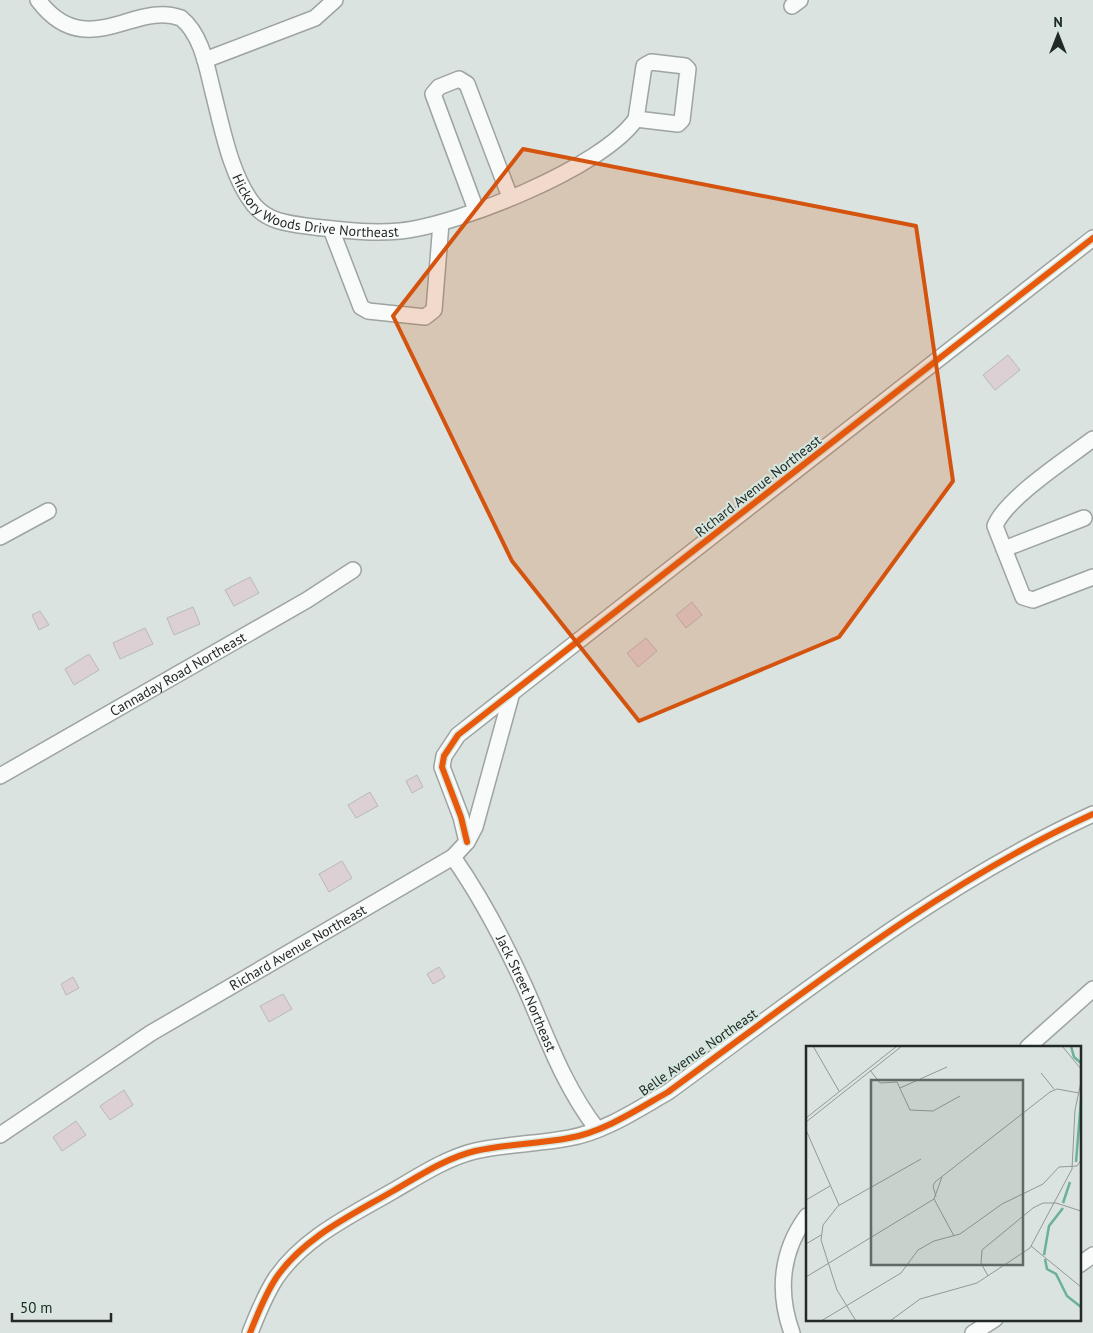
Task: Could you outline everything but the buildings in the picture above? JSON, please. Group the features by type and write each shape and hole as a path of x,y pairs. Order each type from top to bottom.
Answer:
{"street":[{"name":"Hickory Woods Drive Northeast","path":"38,0 52,15 63,22 82,26 148,9 171,12 189,27 205,60 238,178 250,199 262,213 276,220 331,229 372,232 399,231 441,223 510,197 560,175 591,157 625,132 636,120"},
{"path":"205,60 315,18 335,0"},
{"path":"647,62 685,66 688,74 682,120 673,125 636,120 644,66 647,62"},
{"path":"476,210 433,94 439,86 459,79 467,84 510,197"},
{"path":"331,229 361,307 368,312 425,316 434,310 441,223"},
{"name":"Richard Avenue Northeast","path":"467,842 461,817 443,773 444,756 458,735 511,696 572,646 686,559 1093,238"},
{"path":"1093,439 1012,503 998,517 994,526 1023,597 1033,600 1093,577"},
{"path":"0,537 48,512"},
{"path":"1004,549 1084,518"},
{"name":"Cannaday Road Northeast","path":"0,776 307,600 353,570"},
{"name":"Richard Avenue Northeast","path":"0,1136 151,1033 453,858 467,842 475,827 511,696"},
{"name":"Belle Avenue Northeast","path":"250,1333 276,1278 313,1240 336,1224 449,1160 499,1147 570,1138 597,1129 636,1110 668,1092 838,965 942,896 1031,845 1093,814"},
{"name":"Jack Street Northeast","path":"453,858 474,890 524,984 570,1090 597,1129"},
{"path":"1029,1046 1093,989"},
{"path":"792,1333 787,1320 783,1294 783,1272 789,1248 806,1218"},
{"path":"1080,1263 1093,1255"},
{"path":"974,1333 994,1320"}],"highlighted area":[{"path":"523,149 916,226 953,481 839,637 639,721 512,561 393,316"}],"cycle path":[{"path":"467,842 461,817 442,767 444,756 458,735 1093,238"},
{"path":"250,1333 268,1291 287,1263 300,1250 345,1218 433,1168 464,1154 498,1147 569,1138 595,1131 620,1119 668,1092 822,979 927,907 980,873 1036,842 1093,814"}]}
